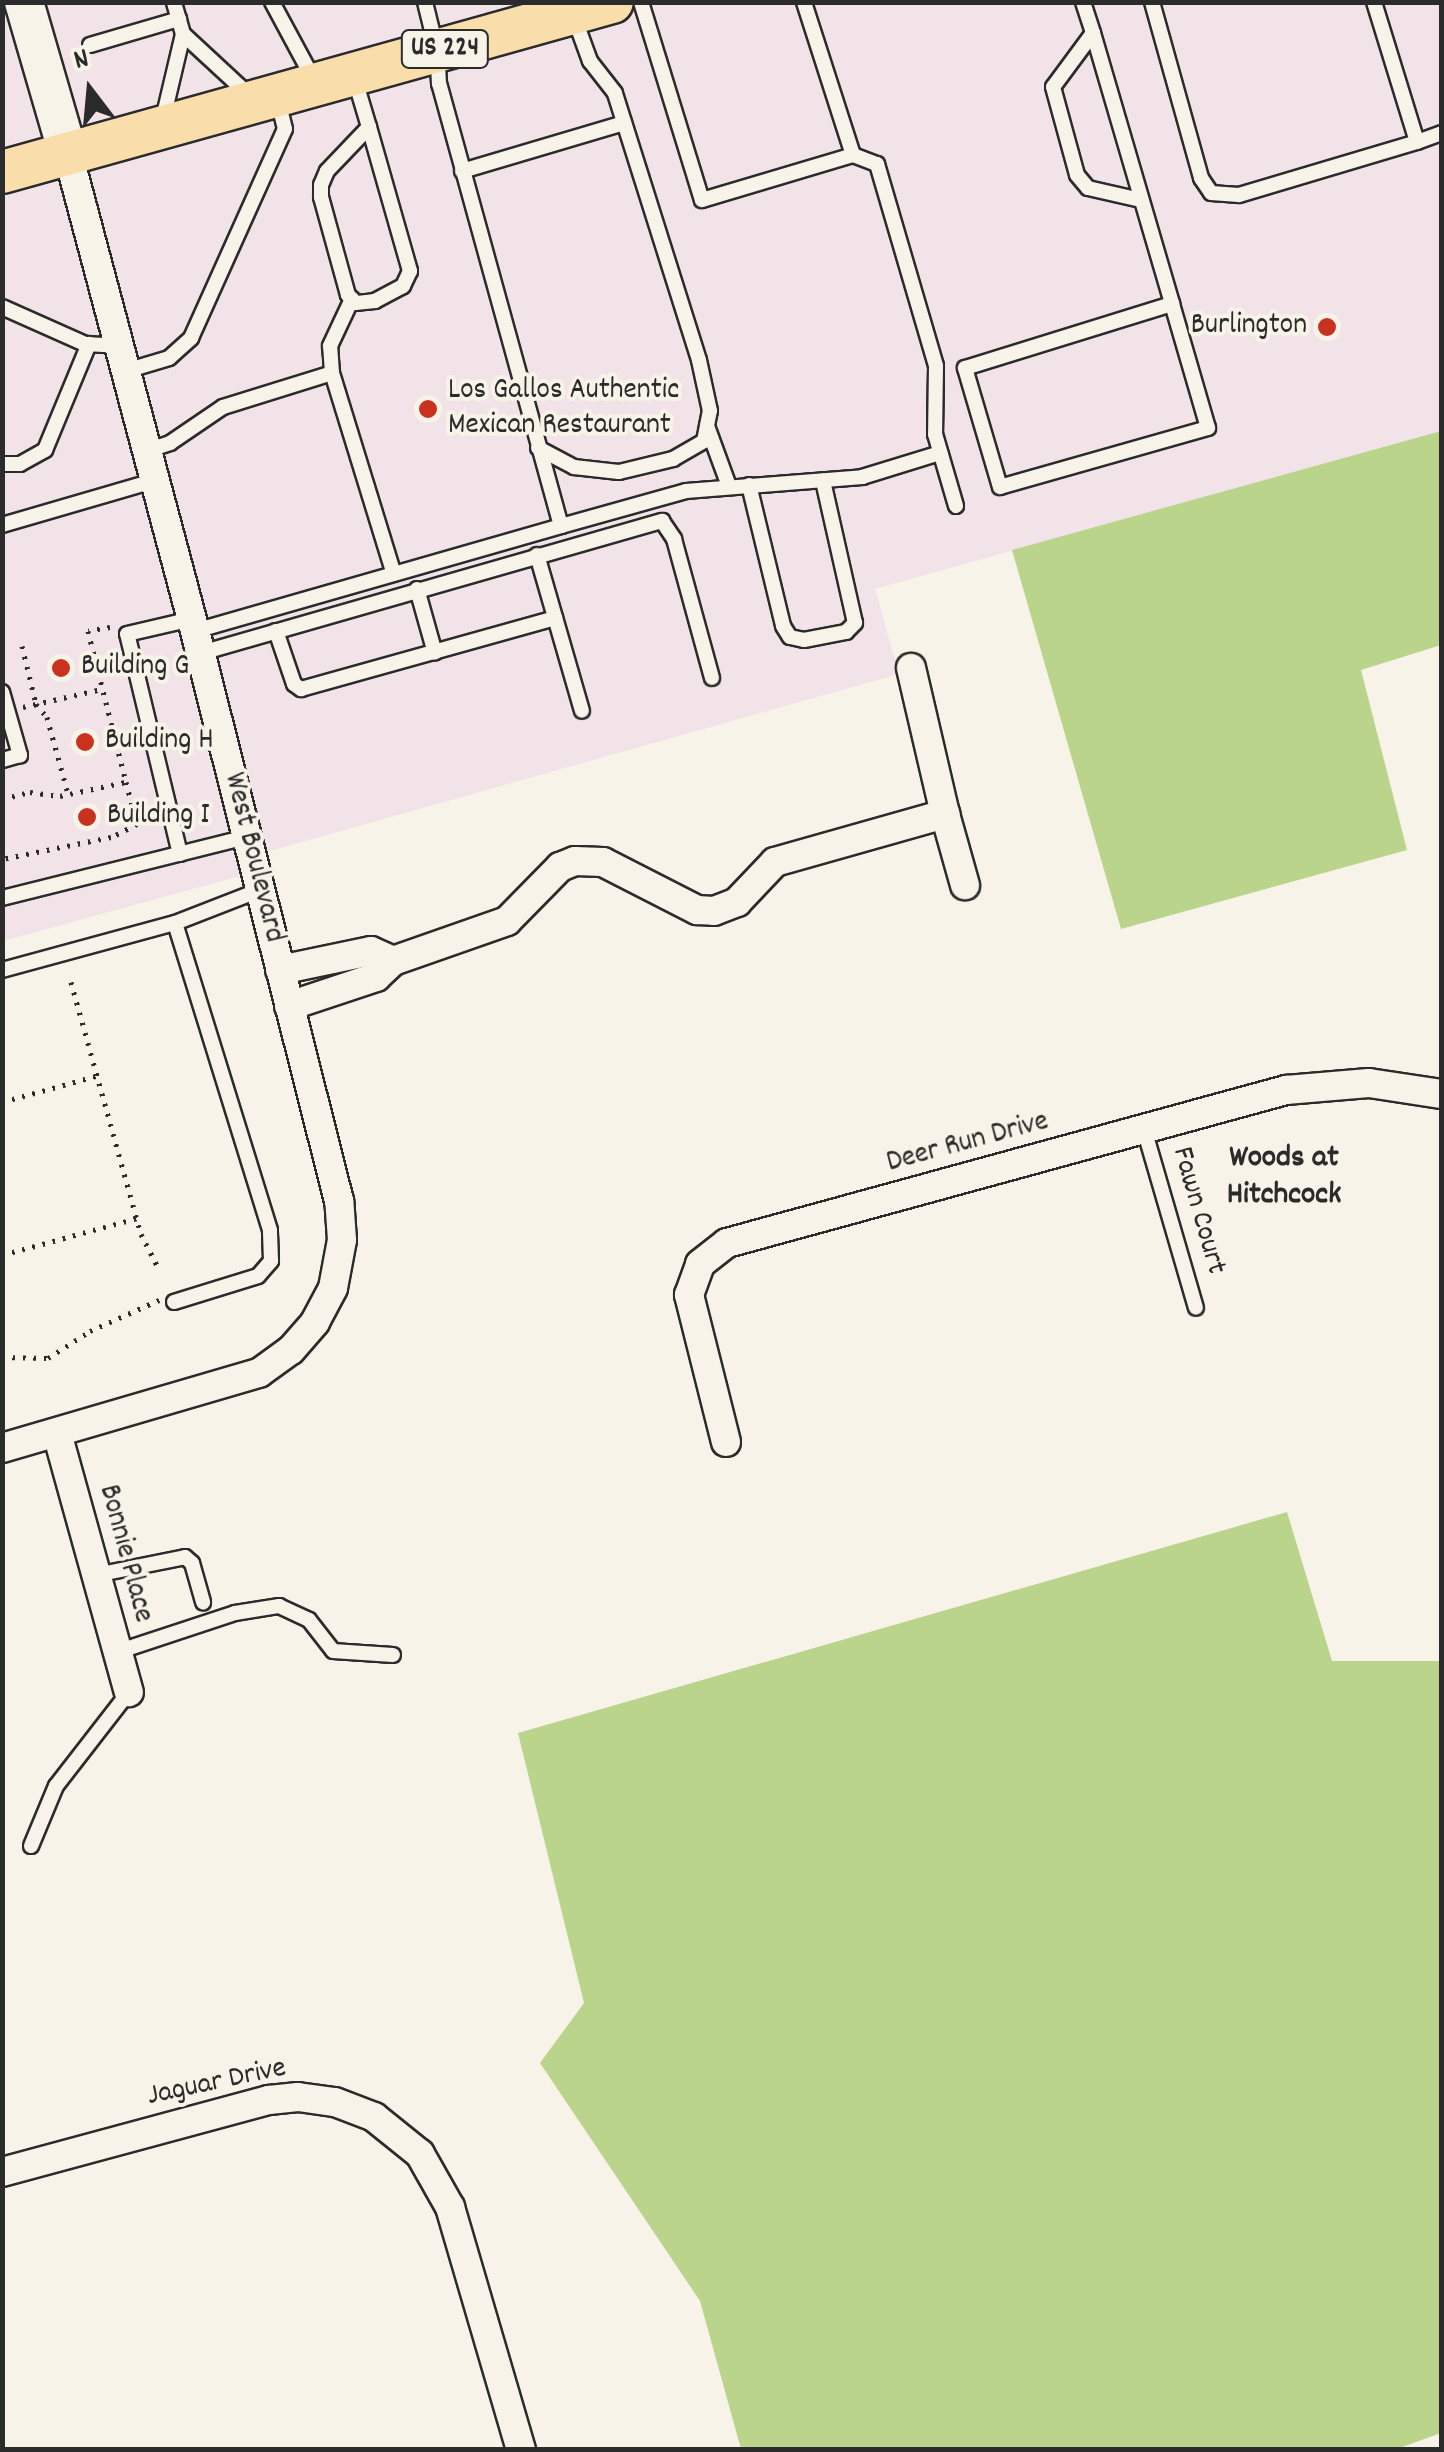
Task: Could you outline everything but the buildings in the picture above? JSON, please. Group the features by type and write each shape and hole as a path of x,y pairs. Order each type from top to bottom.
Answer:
{"main road":[{"name":"US 224","path":"2,172 585,6"}],"street":[{"name":"West Boulevard","path":"2,1448 260,1373 291,1350 324,1308 338,1271 342,1218 126,358 24,2"},
{"path":"912,668 965,884"},
{"path":"289,1006 376,976 393,961 507,921 560,867 575,861 603,862 696,910 714,911 737,902 775,862 945,814"},
{"path":"280,970 370,951 393,961"},
{"name":"Deer Run Drive","path":"726,1442 689,1295 693,1277 712,1252 727,1243 1286,1090 1325,1084 1369,1084 1442,1094"},
{"name":"Bonnie Place","path":"57,1433 130,1692"},
{"name":"Jaguar Drive","path":"2,2172 269,2100 298,2097 334,2102 374,2117 420,2154 450,2207 521,2450"}],"lane":[{"path":"161,128 181,26 174,2"},
{"path":"2,307 126,358 169,358 192,338 301,89 272,2"},
{"path":"425,2 437,51 438,84 561,526"},
{"path":"641,2 702,200 853,155 877,164 936,366 933,415 956,506"},
{"path":"804,2 853,155"},
{"path":"1152,2 1201,178 1211,193 1238,195 1442,133"},
{"path":"1374,2 1417,142"},
{"path":"1379,19 1386,2"},
{"path":"1087,5 1208,428 1000,487 965,368 1172,304"},
{"path":"538,448 574,466 619,472 673,459 704,441 710,411 700,360 614,93 590,61 585,6"},
{"path":"90,44 181,26 369,126 410,270 403,286 375,301 352,299"},
{"path":"1092,33 1053,87 1077,175 1088,188 1142,200"},
{"path":"462,170 624,123"},
{"path":"369,126 327,171 321,197 352,299 330,346 332,374 394,574"},
{"path":"2,464 20,464 45,450 89,344"},
{"path":"149,450 182,436 223,406 332,374"},
{"path":"707,425 729,486"},
{"path":"196,635 686,491 862,477 940,452"},
{"path":"2,525 156,480"},
{"path":"749,485 783,626 790,637 804,640 846,632 855,623 823,481"},
{"path":"180,854 127,634 276,631 662,521 674,539 712,678"},
{"path":"537,555 582,711"},
{"path":"417,589 435,653"},
{"path":"276,631 294,684 300,689 556,618"},
{"path":"2,692 20,755 2,760"},
{"path":"2,898 247,837"},
{"path":"2,970 175,923 260,890"},
{"path":"169,1300 258,1276 270,1262 270,1230 175,923"},
{"name":"Fawn Court","path":"1144,1129 1196,1308"},
{"path":"96,1575 185,1557 192,1563 203,1602"},
{"path":"117,1652 235,1613 279,1606 309,1620 333,1651 393,1655"},
{"path":"31,1846 56,1786 130,1692"}],"path":[{"path":"2,859 111,837 138,824 88,631 109,627 127,634"},
{"path":"22,646 36,704 47,717 68,795"},
{"path":"8,711 102,689"},
{"path":"2,800 30,792 68,795 126,782"},
{"path":"71,982 137,1218 158,1269"},
{"path":"2,1102 97,1076"},
{"path":"2,1255 137,1218"},
{"path":"2,1357 48,1358 90,1332 169,1300"}],"shaded area":[{"path":"3,3 1441,3 1441,431 875,589 899,674 252,856 255,872 3,941"}],"green space":[{"path":"1441,431 1441,645 1361,670 1407,850 1121,929 1012,550"},
{"path":"1287,1512 1332,1661 1441,1661 1441,2433 1394,2450 741,2449 700,2301 540,2063 584,2003 518,1733"}],"place":[{"name":"Burlington","path":"1327,327"},
{"name":"Los Gallos Authentic Mexican Restaurant","path":"428,409"},
{"name":"Building G","path":"61,668"},
{"name":"Building H","path":"85,742"},
{"name":"Building I","path":"87,817"}],"district":[{"name":"Woods at Hitchcock","path":"1284,1178"}]}
